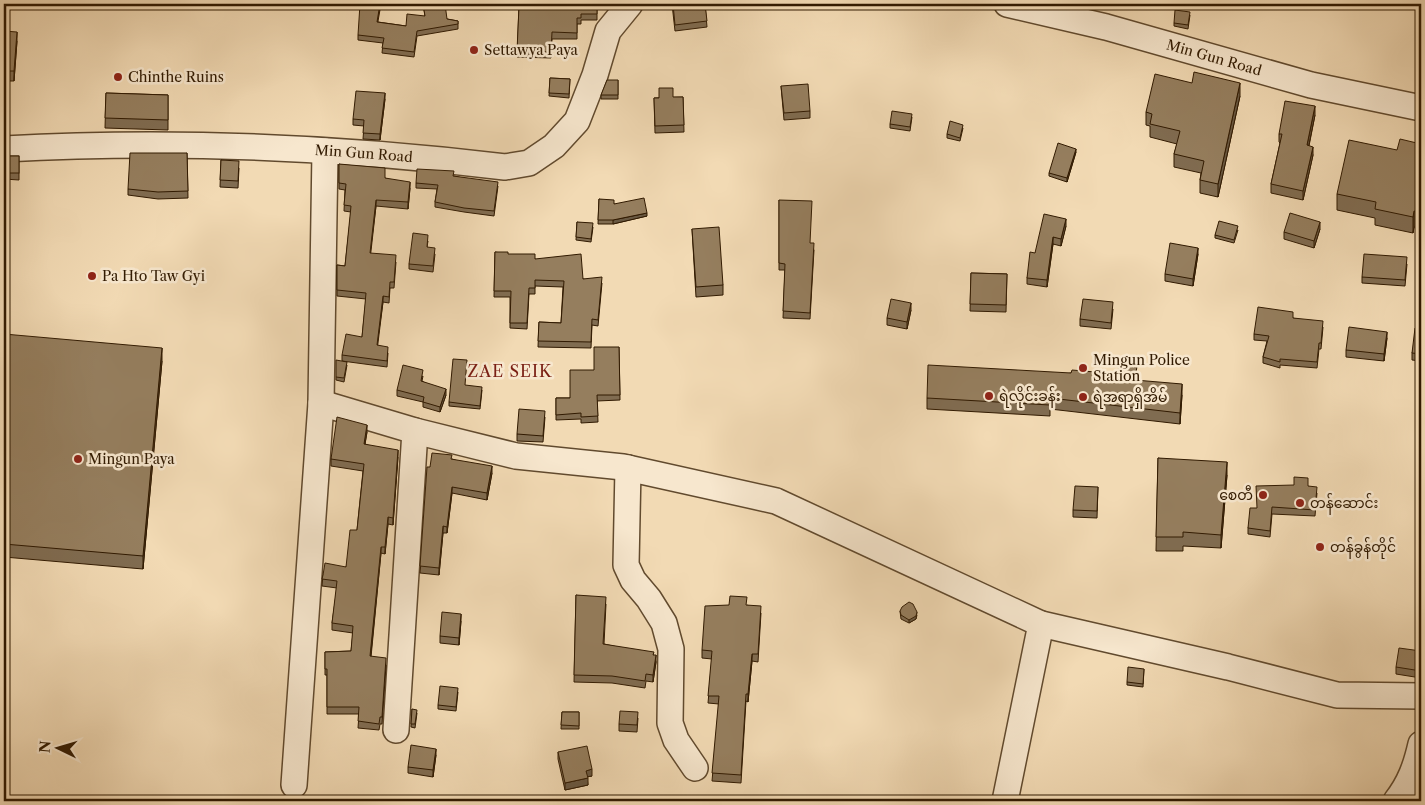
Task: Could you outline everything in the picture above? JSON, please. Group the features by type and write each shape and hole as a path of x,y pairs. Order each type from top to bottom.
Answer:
{"street":[{"name":"Min Gun Road","path":"4,149 51,146 184,146 325,151 505,167 529,163 554,146 577,121 595,75 608,31 630,4"},
{"name":"Min Gun Road","path":"1007,4 1106,27 1311,85 1421,108"},
{"path":"294,785 321,403 325,151"},
{"path":"321,403 415,431 516,456 628,468 776,501 1041,624 1337,695 1421,696"},
{"path":"396,730 415,431"},
{"path":"628,468 626,566 633,580 649,599 664,623 670,649 670,723 676,740 695,768"},
{"path":"1005,801 1041,624"},
{"path":"1396,801 1406,788 1415,769 1421,744"}],"building":[{"path":"360,4 380,4 377,22 406,26 407,14 425,16 423,4 445,4 447,19 458,21 458,24 417,31 414,52 382,48 384,38 358,35"},
{"path":"523,4 597,4 597,14 581,14 581,18 577,18 577,33 552,32 551,52 517,51 519,6 523,6"},
{"path":"673,4 705,4 707,21 675,25"},
{"path":"1175,10 1190,12 1188,25 1174,23"},
{"path":"4,31 17,32 14,71 4,71"},
{"path":"1194,72 1240,83 1218,184 1200,180 1204,161 1174,154 1180,131 1150,124 1152,114 1146,112 1155,74 1192,83"},
{"path":"550,78 570,79 569,94 549,93"},
{"path":"607,80 618,80 618,95 601,95"},
{"path":"808,84 810,111 784,113 781,86"},
{"path":"659,88 673,88 673,97 683,97 684,125 655,126 654,98 659,98"},
{"path":"356,91 385,93 380,134 363,133 364,120 353,119"},
{"path":"106,93 168,95 168,120 105,118"},
{"path":"1285,101 1315,106 1307,145 1313,147 1303,191 1271,184 1282,134 1279,134"},
{"path":"892,111 912,114 910,127 890,124"},
{"path":"950,121 963,125 960,138 947,134"},
{"path":"1400,139 1421,144 1419,154 1421,154 1421,212 1414,211 1413,217 1375,209 1376,202 1337,194 1349,140 1397,150"},
{"path":"1058,143 1076,149 1067,178 1049,173"},
{"path":"130,153 187,153 188,191 158,192 128,189"},
{"path":"4,156 19,156 19,173 4,173"},
{"path":"221,160 239,161 238,181 220,180"},
{"path":"339,164 385,168 385,178 410,182 408,202 376,200 370,253 396,255 394,282 390,282 389,297 383,296 377,345 388,347 387,361 342,355 346,334 362,337 366,293 337,290 337,265 345,266 351,206 344,205 346,184 339,183"},
{"path":"417,169 454,171 453,176 498,182 494,211 464,208 435,202 438,185 416,183"},
{"path":"644,198 647,213 613,220 598,220 599,199 614,200 614,204"},
{"path":"779,200 812,201 810,243 814,243 810,313 783,311 785,264 779,263"},
{"path":"1290,213 1320,222 1314,241 1284,232"},
{"path":"1044,214 1066,219 1061,239 1053,237 1047,280 1027,278 1030,252 1035,253"},
{"path":"1219,221 1238,226 1234,240 1215,235"},
{"path":"577,222 593,223 591,239 576,237"},
{"path":"719,227 723,285 696,287 692,229"},
{"path":"413,233 428,235 427,247 435,248 433,266 409,264"},
{"path":"1170,243 1198,248 1193,279 1165,274"},
{"path":"495,252 535,254 535,259 581,254 583,279 602,277 598,320 592,319 591,342 538,341 539,322 561,323 564,281 535,280 535,288 529,288 527,323 510,323 511,291 494,291"},
{"path":"1364,254 1407,257 1405,280 1362,277"},
{"path":"971,273 1007,274 1006,305 970,304"},
{"path":"891,299 911,303 907,322 887,318"},
{"path":"1083,299 1113,302 1111,323 1080,319"},
{"path":"1258,307 1293,312 1293,318 1323,321 1317,362 1280,359 1280,362 1263,357 1269,336 1254,334"},
{"path":"1349,327 1387,332 1384,354 1346,350"},
{"path":"1415,328 1421,328 1421,354 1412,353"},
{"name":"Mingun Paya","path":"4,334 162,348 143,556 4,544"},
{"path":"594,347 619,347 620,395 597,395 598,416 581,417 581,413 556,415 556,398 570,398 570,370 594,370"},
{"path":"453,359 467,360 465,385 482,387 480,406 449,402"},
{"path":"336,360 347,362 344,378 336,377"},
{"path":"1119,364 1137,366 1135,380 1182,384 1180,413 1050,398 1050,405 927,398 928,365 1071,373 1072,370 1118,374"},
{"path":"403,365 423,370 421,381 446,389 440,407 423,402 424,397 397,390"},
{"path":"519,409 545,411 543,436 517,434"},
{"path":"337,417 367,425 364,444 398,450 393,518 388,517 385,547 381,547 370,656 386,658 382,717 380,717 379,724 358,721 359,707 327,707 325,652 351,651 353,626 332,623 337,581 322,579 325,563 346,567 350,530 357,530 364,464 331,459"},
{"path":"432,453 452,455 451,459 492,466 487,493 452,487 447,527 443,526 439,568 420,566 427,467 430,467"},
{"path":"1158,458 1227,462 1221,535 1183,532 1183,537 1156,537"},
{"path":"1294,477 1308,478 1308,486 1317,487 1315,510 1272,507 1270,531 1248,528 1250,508 1257,508 1256,486 1294,485"},
{"path":"1075,486 1098,487 1097,511 1073,510"},
{"path":"576,595 606,597 603,644 654,652 653,655 656,655 653,675 646,674 645,681 612,676 574,675"},
{"path":"730,596 747,597 746,605 761,606 758,654 752,654 748,694 746,694 741,775 712,773 719,696 708,696 712,651 702,650 705,606 729,605"},
{"path":"909,602 913,604 917,612 916,616 909,620 901,615 900,611"},
{"path":"442,612 461,614 459,638 440,636"},
{"path":"1399,648 1421,651 1421,671 1396,667"},
{"path":"1128,667 1144,669 1143,684 1127,682"},
{"path":"440,686 458,688 456,707 438,705"},
{"path":"412,709 417,710 415,724 411,724"},
{"path":"620,711 638,712 637,725 619,724"},
{"path":"562,712 579,712 579,726 561,725"},
{"path":"411,745 436,749 433,770 408,767"},
{"path":"587,746 592,769 586,771 588,778 565,783 558,752"}],"place":[{"name":"Settawya Paya","path":"474,50"},
{"name":"Chinthe Ruins","path":"118,77"},
{"name":"Pa Hto Taw Gyi","path":"92,276"},
{"name":"Mingun Police Station","path":"1083,368"},
{"name":"ရဲလိုင်းခန်း","path":"989,396"},
{"name":"ရဲအရာရှိအိမ်","path":"1083,397"},
{"name":"Mingun Paya","path":"78,459"},
{"name":"စေတီ","path":"1263,495"},
{"name":"တန်ဆောင်း","path":"1300,503"},
{"name":"တန်ခွန်တိုင်","path":"1320,547"}],"district":[{"name":"ZAE SEIK","path":"510,371"}]}
